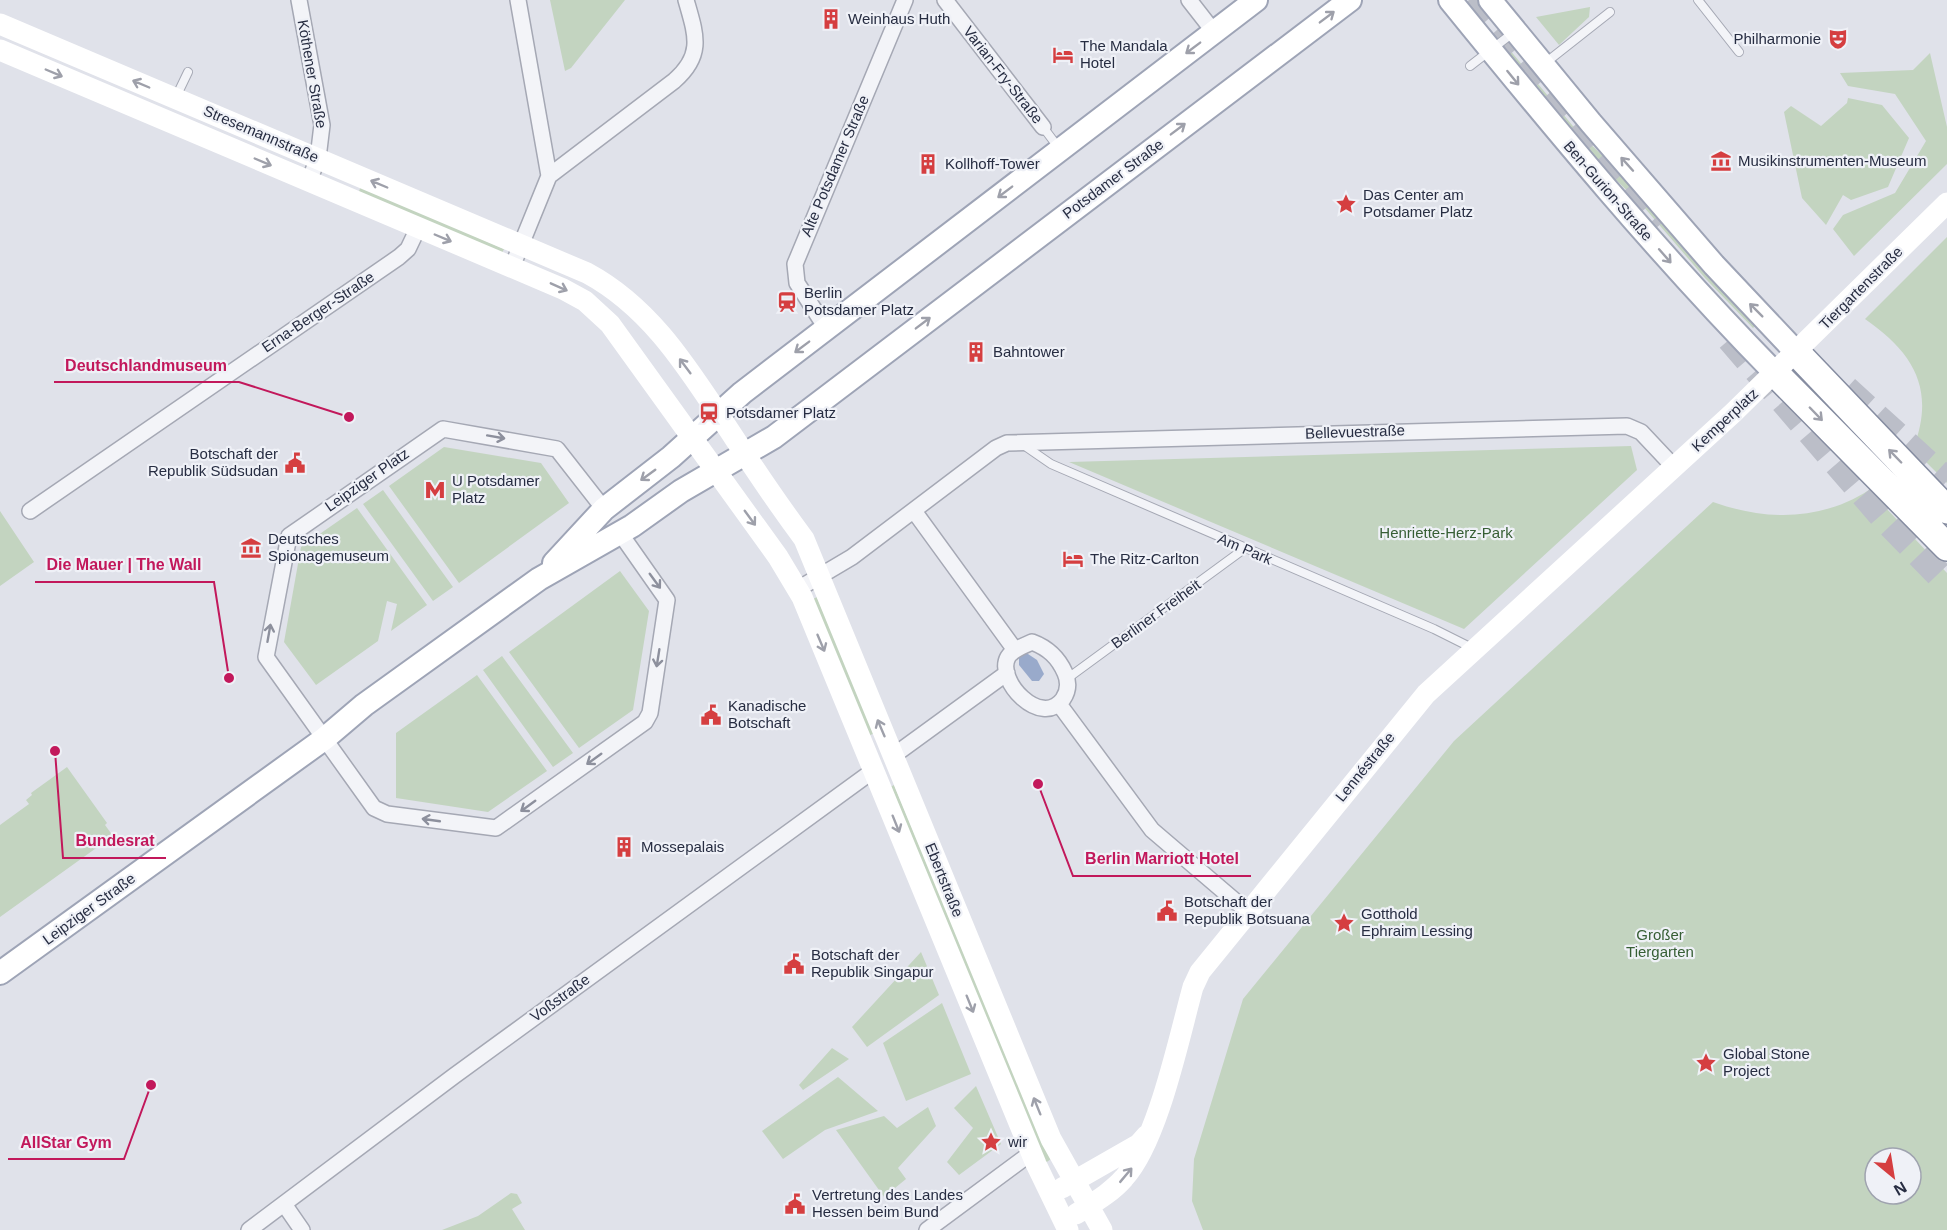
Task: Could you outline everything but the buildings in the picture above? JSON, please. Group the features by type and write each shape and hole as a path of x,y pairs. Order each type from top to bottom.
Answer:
{"highway":[{"path":"1796,352 1947,510"},
{"path":"1775,373 1947,547"}],"main road":[{"path":"538,579 604,510 718,414 826,328 1256,0"},
{"name":"Potsdamer Straße","path":"744,454 774,437 1350,0"},
{"name":"Ben-Gurion-Straße","path":"1450,0 1571,148 1683,277 1775,373"},
{"path":"1490,0 1714,266 1796,352"},
{"name":"Stresemannstraße","path":"0,24 521,245"},
{"name":"Stresemannstraße","path":"0,50 512,267"},
{"path":"229,147 238,125"},
{"name":"Tiergartenstraße","path":"1775,373 1947,203"},
{"path":"521,245 587,273 635,305 657,328 804,539 819,576"},
{"path":"512,267 575,295 602,315 619,334 798,589"},
{"name":"Kemperplatz","path":"1674,467 1775,373"},
{"path":"324,739 364,705 538,579 621,533 744,454"},
{"name":"Lennéstraße","path":"1088,1206 1124,1178 1138,1158 1149,1132 1197,978 1248,912 1407,714 1674,467"},
{"name":"Ebertstraße","path":"819,576 1051,1139 1102,1230"},
{"name":"Ebertstraße","path":"798,589 1031,1153 1066,1226 1088,1206"},
{"name":"Leipziger Straße","path":"0,973 324,739"},
{"path":"874,770 893,756"},
{"path":"1050,1195 1138,1144 1149,1132"}],"street":[{"name":"Köthener Straße","path":"299,0 322,125 318,158 309,181"},
{"path":"518,0 549,176"},
{"path":"512,267 549,176 674,81 690,66 696,50 686,0"},
{"name":"Alte Potsdamer Straße","path":"826,328 800,290 795,278 795,264 905,0"},
{"name":"Varian-Fry-Straße","path":"945,0 1043,127"},
{"path":"1189,0 1214,32"},
{"name":"Erna-Berger-Straße","path":"30,511 399,257 408,249 418,228"},
{"name":"Bellevuestraße","path":"1018,442 1627,426 1641,432 1674,467"},
{"name":"Leipziger Platz","path":"604,510 557,449 442,429 293,532 286,543 266,657 378,811 489,829 502,824 642,725 649,716 667,600 621,533"},
{"path":"798,589 852,557 996,448 1018,442"},
{"path":"914,511 1015,650"},
{"path":"1032,642 1045,647 1056,657 1068,678 1068,691 1059,704 1045,709 1031,705 1019,695 1007,673 1005,664 1009,655 1015,650 1032,642"},
{"path":"893,756 1007,673"},
{"path":"1059,704 1152,830 1248,912"},
{"name":"Voßstraße","path":"249,1230 471,1063 874,770"},
{"path":"927,1230 1031,1153"},
{"path":"284,1204 302,1230"}],"lane":[{"path":"1698,0 1738,52"},
{"path":"1543,65 1610,12"},
{"path":"1470,66 1515,31"},
{"path":"175,98 188,72"},
{"name":"Varian-Fry-Straße","path":"1043,127 1060,150"},
{"name":"Am Park","path":"1018,442 1051,464 1434,629 1474,650"},
{"name":"Berliner Freiheit","path":"1068,678 1244,549"}],"green space":[{"path":"550,0 625,0 571,68 565,71"},
{"path":"1590,7 1589,17 1559,45 1536,17"},
{"path":"1509,49 1577,131 1641,193 1758,323 1753,328 1705,278 1643,206 1583,148 1500,50"},
{"path":"1930,53 1947,127 1947,164 1854,256 1833,229 1843,215 1895,193 1926,141 1895,94 1848,86 1840,73 1913,70"},
{"path":"1848,98 1882,105 1909,138 1888,187 1851,200 1843,195 1826,225 1802,198 1784,112 1791,106 1821,126 1847,103"},
{"path":"361,186 504,249 502,253 358,194"},
{"path":"1947,237 1947,483 1913,449 1920,428 1922,409 1921,391 1916,375 1896,345 1865,319"},
{"name":"Henriette-Herz-Park","path":"1631,446 1637,470 1464,629 1069,462"},
{"path":"444,447 541,463 569,503 459,583 389,486"},
{"path":"383,490 453,587 433,601 363,504"},
{"name":"Großer Tiergarten","path":"1869,490 1947,573 1947,1230 1203,1230 1192,1201 1194,1159 1243,999 1454,741 1713,502 1773,515 1793,515 1832,508"},
{"path":"357,508 427,605 391,631 397,604 387,601 378,641 316,685 284,642 301,547"},
{"path":"0,511 34,562 0,586"},
{"path":"620,571 649,611 633,710 579,748 509,652"},
{"path":"817,597 875,733 868,736 813,599"},
{"path":"502,656 573,753 553,767 483,670"},
{"path":"477,675 547,771 488,812 396,798 396,733"},
{"path":"67,767 107,823 105,825 113,836 0,917 0,825 29,804 26,800 32,795 31,793"},
{"path":"894,785 1051,1159 1044,1164 890,787"},
{"path":"921,952 939,995 867,1047 852,1027"},
{"path":"942,1003 971,1074 906,1101 883,1043"},
{"path":"832,1048 849,1059 803,1090 799,1085"},
{"path":"838,1077 878,1111 825,1130 783,1159 762,1131"},
{"path":"976,1086 1001,1144 959,1175 947,1162 973,1128 954,1108"},
{"path":"928,1107 936,1126 898,1168 906,1179 884,1197 836,1130 884,1116 897,1128"},
{"path":"511,1193 517,1194 522,1203 512,1209 525,1230 442,1230 478,1216"}],"water":[{"path":"1025,652 1037,660 1044,674 1039,681 1032,681 1019,665 1019,655"}],"tunnel":[{"path":"1469,0 1663,222"},
{"path":"1730,339 1884,518 1947,583"},
{"path":"1846,389 1947,481"}],"place":[{"name":"Weinhaus Huth","path":"831,19"},
{"name":"Philharmonie","path":"1838,39"},
{"name":"The Mandala Hotel","path":"1063,55"},
{"name":"Musikinstrumenten-Museum","path":"1721,161"},
{"name":"Kollhoff-Tower","path":"928,164"},
{"name":"Das Center am Potsdamer Platz","path":"1346,204"},
{"name":"Berlin Potsdamer Platz","path":"787,302"},
{"name":"Bahntower","path":"976,352"},
{"name":"Potsdamer Platz","path":"709,413"},
{"name":"Deutschlandmuseum","path":"349,417"},
{"name":"Botschaft der Republik Südsudan","path":"295,463"},
{"name":"U Potsdamer Platz","path":"435,490"},
{"name":"Deutsches Spionagemuseum","path":"251,548"},
{"name":"The Ritz-Carlton","path":"1073,559"},
{"name":"Die Mauer | The Wall","path":"229,678"},
{"name":"Kanadische Botschaft","path":"711,715"},
{"name":"Bundesrat","path":"55,751"},
{"name":"Berlin Marriott Hotel","path":"1038,784"},
{"name":"Mossepalais","path":"624,847"},
{"name":"Botschaft der Republik Botsuana","path":"1167,911"},
{"name":"Gotthold Ephraim Lessing","path":"1344,923"},
{"name":"Botschaft der Republik Singapur","path":"794,964"},
{"name":"Global Stone Project","path":"1706,1063"},
{"name":"AllStar Gym","path":"151,1085"},
{"name":"wir","path":"991,1142"},
{"name":"Vertretung des Landes Hessen beim Bund","path":"795,1204"}]}
